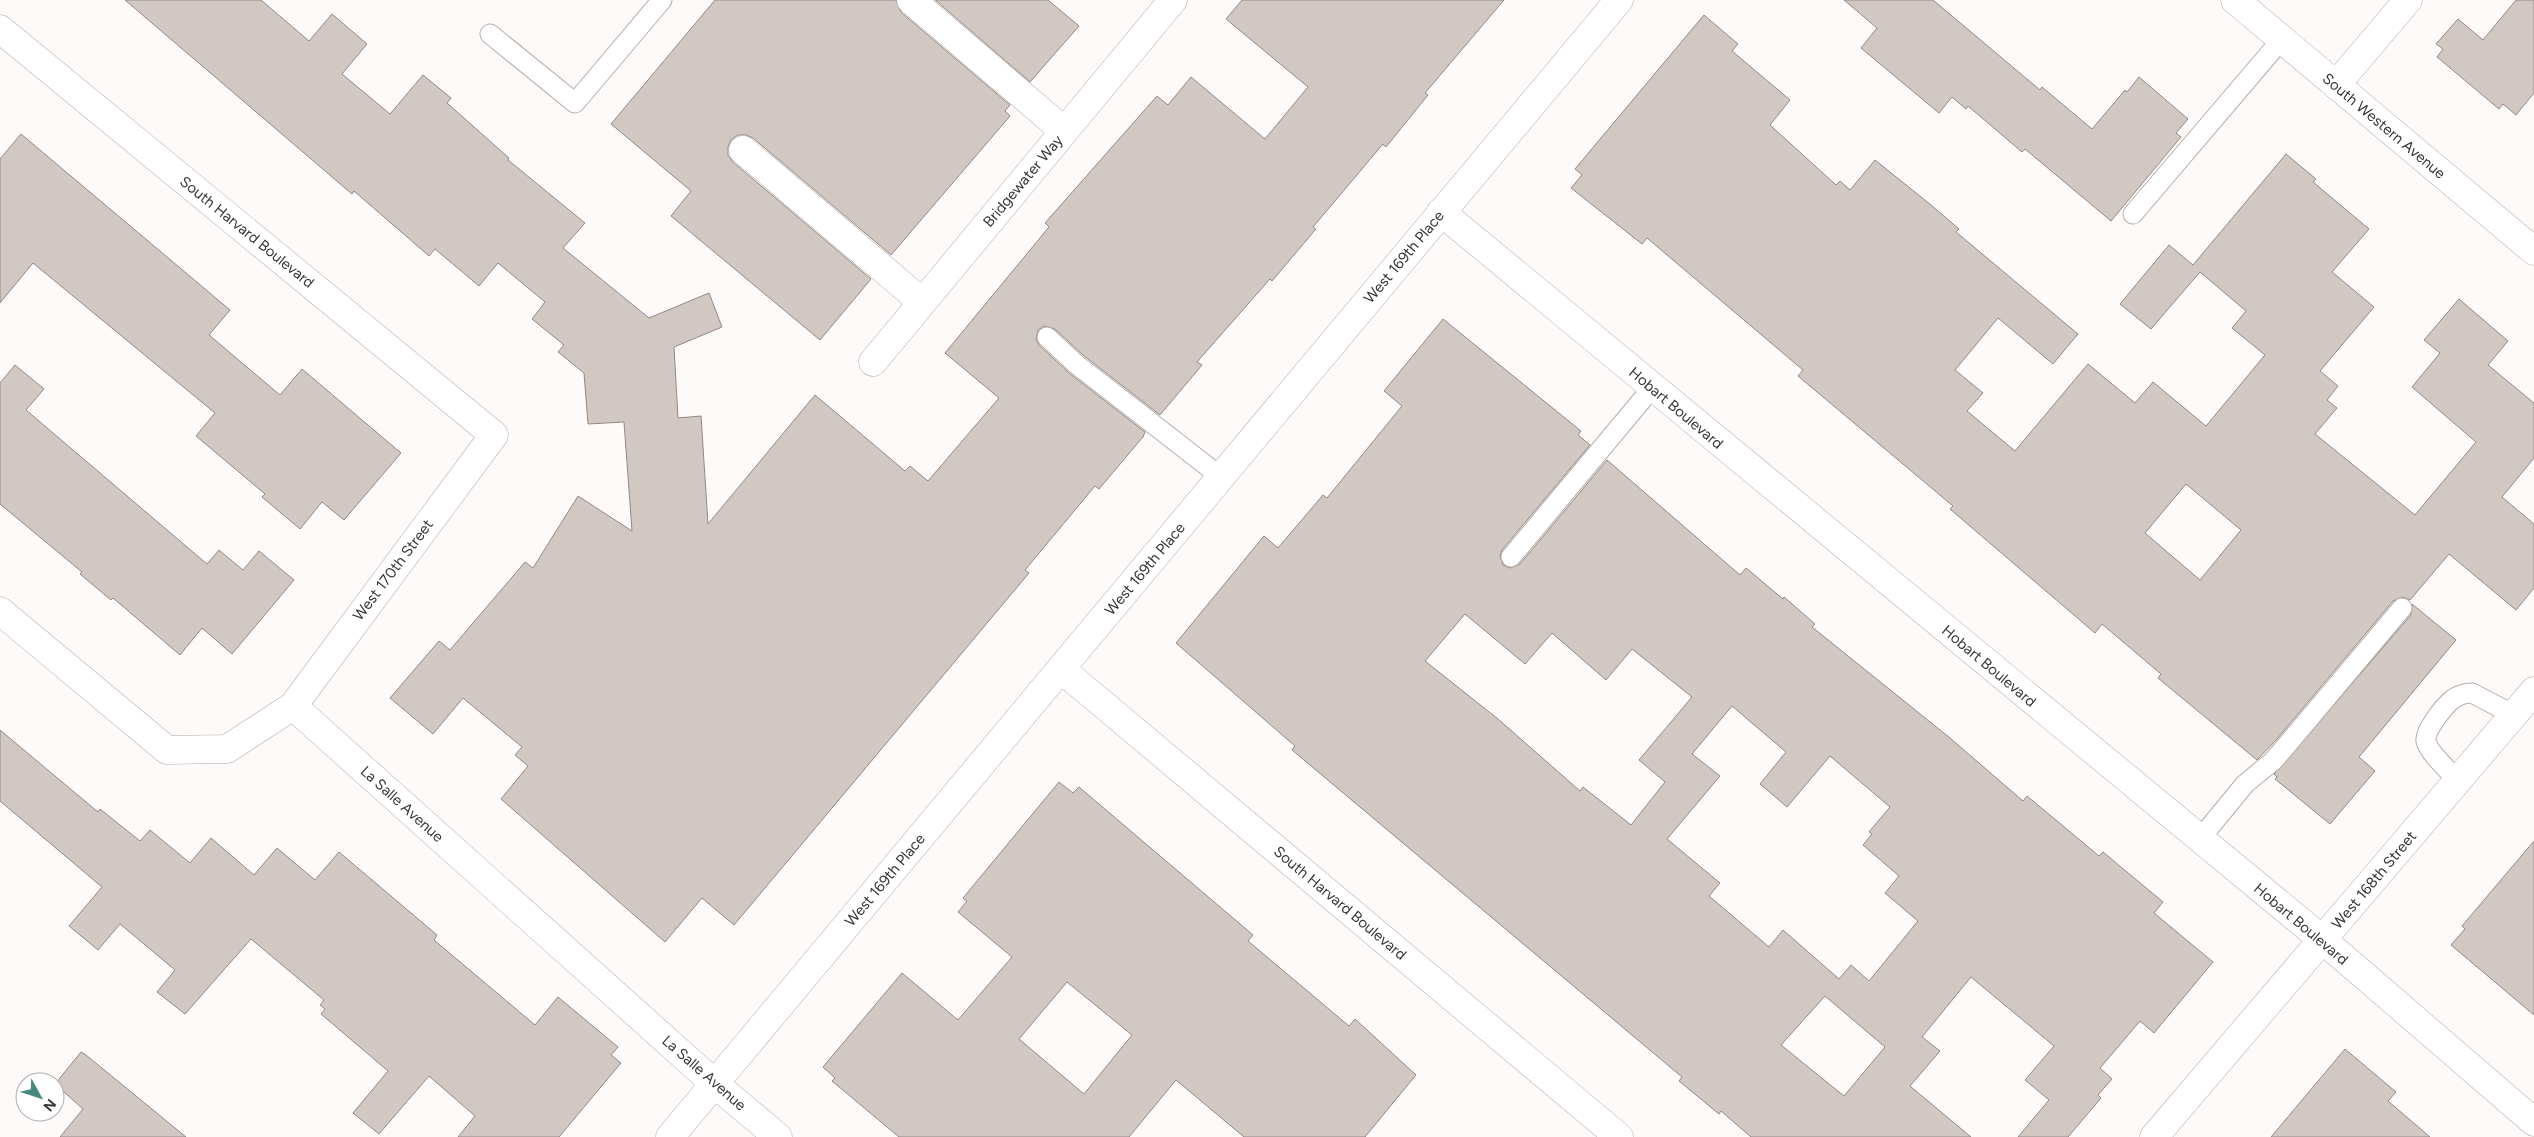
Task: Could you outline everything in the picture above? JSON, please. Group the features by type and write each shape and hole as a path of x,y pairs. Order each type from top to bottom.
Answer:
{"street":[{"path":"911,0 1064,131"},
{"name":"Bridgewater Way","path":"873,362 1173,0"},
{"name":"West 169th Place","path":"670,1137 1619,0"},
{"name":"South Western Avenue","path":"2235,0 2534,251"},
{"path":"2336,85 2408,0"},
{"name":"South Harvard Boulevard","path":"0,29 494,435"},
{"path":"743,150 922,302"},
{"name":"Hobart Boulevard","path":"1441,212 2199,840 2323,940 2534,1122"},
{"name":"West 170th Street","path":"293,706 494,435"},
{"path":"0,611 167,750 226,749 293,706"},
{"name":"South Harvard Boulevard","path":"1061,669 1619,1137"},
{"name":"West 168th Street","path":"2154,1137 2534,691"},
{"name":"La Salle Avenue","path":"293,706 715,1084 778,1137"}],"lane":[{"path":"490,34 575,103 662,0"},
{"path":"2133,214 2282,39"},
{"path":"1048,337 1076,364 1221,477"},
{"path":"1511,557 1652,388"},
{"path":"2199,840 2245,784 2273,761 2402,608"},
{"path":"2458,781 2428,747 2425,740 2428,729 2453,699 2464,693 2472,693 2514,715"}],"building":[{"path":"125,0 261,0 309,41 332,14 367,44 342,74 390,114 423,75 451,98 447,103 509,158 508,160 585,223 563,248 649,318 709,293 722,327 674,347 678,418 701,416 708,524 815,395 905,471 910,466 928,481 999,398 945,353 1049,227 1045,223 1157,96 1168,105 1191,77 1265,139 1308,87 1226,19 1242,0 1504,0 1425,93 1428,95 1386,147 1383,144 1313,227 1316,229 1272,281 1270,279 1197,362 1202,365 1160,415 1083,355 1055,329 1044,326 1038,330 1036,340 1039,345 1069,373 1145,432 1143,437 1099,489 1095,486 1025,570 1029,573 734,925 702,898 665,942 501,799 528,766 515,755 522,747 463,698 433,734 390,698 439,641 450,650 525,562 533,568 578,496 632,531 624,422 588,424 584,373 558,352 564,345 532,319 545,302 498,263 479,286 435,249 429,256 354,191 352,194"},
{"path":"715,0 896,0 901,12 1010,105 1005,111 1010,116 891,255 753,138 746,135 738,135 731,140 728,147 728,155 733,162 871,279 820,340 671,216 691,191 611,124"},
{"path":"935,0 1048,0 1079,26 1030,82"},
{"path":"1844,0 1933,0 2040,90 2042,87 2092,129 2125,90 2127,92 2139,77 2188,119 2176,133 2181,137 2111,221 2025,149 2022,152 1968,106 1966,109 1952,97 1939,113 1861,48 1877,28"},
{"path":"2516,0 2534,0 2534,93 2516,115 2503,104 2499,109 2437,57 2443,49 2436,44 2458,19 2483,40"},
{"path":"1704,15 1738,44 1732,51 1790,100 1770,125 1836,185 1840,181 1850,190 1875,160 1959,229 1956,232 2078,334 2053,364 1998,318 1955,370 1983,393 1967,411 2015,451 2088,364 2135,403 2153,382 2206,426 2265,355 2232,328 2246,311 2200,272 2151,329 2120,304 2169,245 2193,265 2286,154 2316,179 2313,182 2369,229 2332,272 2374,307 2320,371 2338,386 2327,400 2337,408 2315,434 2415,515 2476,442 2412,387 2440,353 2424,340 2459,299 2508,341 2488,365 2534,403 2534,458 2502,497 2534,524 2534,588 2516,610 2449,554 2410,600 2403,597 2393,601 2277,739 2257,760 2158,678 2161,674 2102,624 2095,633 1950,509 1953,506 1798,376 1803,370 1647,238 1642,244 1571,188 1582,175 1575,169","holes":["2186,484 2241,530 2200,580 2145,533"]},
{"path":"21,134 230,310 209,335 280,395 302,369 401,453 344,520 322,502 300,529 262,497 265,494 196,436 215,413 33,263 0,303 0,159"},
{"path":"1443,319 1581,431 1578,435 1590,445 1502,550 1500,556 1503,565 1510,568 1520,564 1607,460 1740,575 1746,568 1783,599 1784,597 1815,624 1812,627 1950,738 2023,801 2027,796 2099,856 2103,852 2163,902 2154,913 2213,962 2154,1033 2140,1021 2100,1068 2112,1079 2098,1095 2101,1098 2068,1137 2018,1137 2049,1100 2025,1080 2054,1046 1971,977 1922,1037 1940,1051 1910,1086 1971,1137 1751,1137 1721,1111 1719,1114 1679,1081 1682,1077 1292,750 1295,746 1176,643 1264,536 1278,548 1323,495 1327,498 1402,406 1384,391","holes":["1465,614 1525,664 1552,633 1606,680 1632,649 1692,697 1639,760 1665,782 1631,825 1583,787 1580,791 1498,719 1425,661","1732,706 1786,752 1760,784 1787,807 1830,756 1890,807 1869,832 1872,834 1863,845 1899,876 1885,893 1918,921 1869,981 1851,965 1839,979 1783,930 1769,947 1709,896 1720,883 1667,839 1720,776 1692,754","1825,996 1885,1047 1844,1096 1781,1045"]},
{"path":"15,365 44,389 26,410 207,564 219,550 243,570 259,551 294,580 232,654 202,628 180,655 113,598 111,600 80,574 82,572 0,504 0,383"},
{"path":"2412,604 2456,640 2359,757 2375,771 2330,824 2275,779 2277,777 2274,774 2411,615"},
{"path":"0,730 98,812 100,809 140,841 150,830 190,863 211,838 254,875 277,848 315,880 339,852 437,935 434,940 535,1025 558,997 618,1047 611,1055 621,1063 559,1137 458,1137 475,1116 429,1076 379,1134 353,1113 388,1071 321,1014 325,1009 320,1005 324,1000 251,939 185,1014 157,992 175,970 120,924 98,950 69,926 102,887 0,801"},
{"path":"1059,782 1073,793 1079,787 1253,935 1248,941 1349,1026 1355,1019 1416,1075 1365,1137 1244,1137 1176,1080 1129,1137 899,1137 832,1081 835,1078 823,1067 902,973 958,1020 1012,957 958,912 967,901 963,898","holes":["1067,982 1132,1035 1084,1094 1019,1039"]},
{"path":"2534,841 2534,1015 2451,945 2465,929 2462,926"},
{"path":"2345,1049 2396,1092 2388,1101 2430,1137 2271,1137"},
{"path":"81,1052 186,1137 60,1137 83,1109 65,1093 65,1072"}]}
